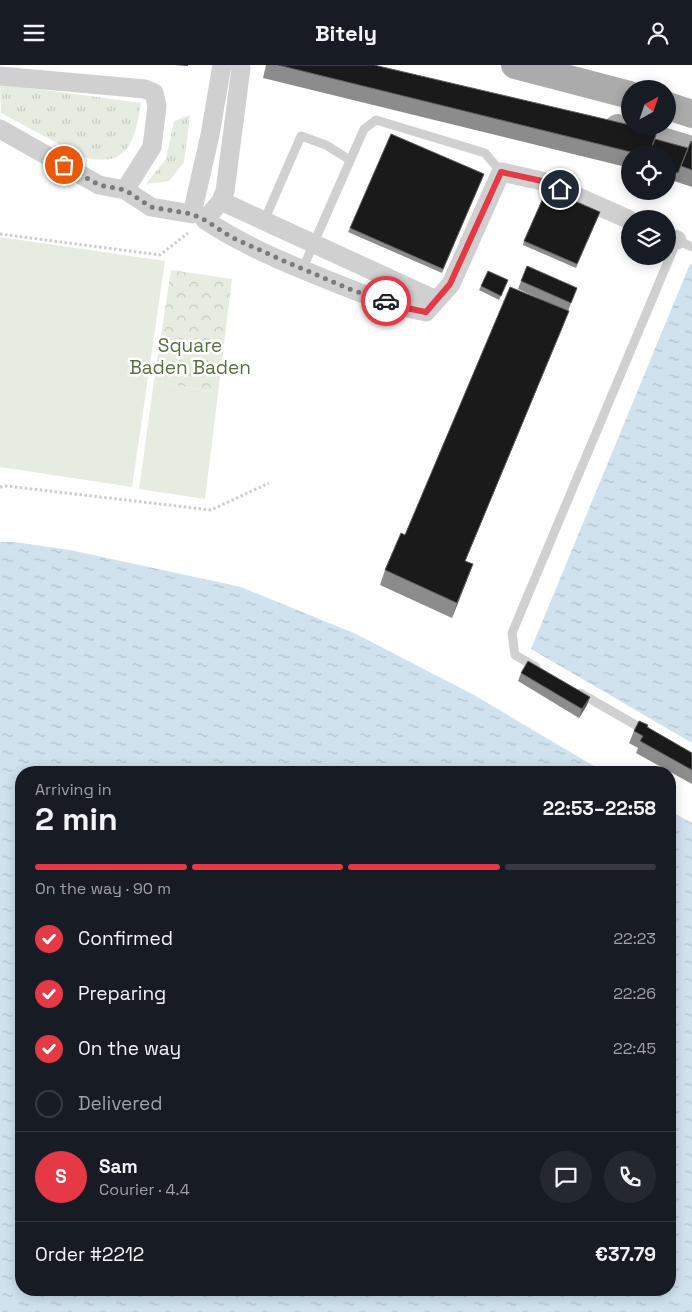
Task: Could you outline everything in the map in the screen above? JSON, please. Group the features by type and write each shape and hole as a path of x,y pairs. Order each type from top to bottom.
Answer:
{"main road":[{"path":"516,65 621,93"},
{"path":"676,109 692,114"},
{"path":"593,122 692,150"}],"street":[{"path":"198,217 222,65"},
{"path":"198,217 223,196 241,68 239,65"},
{"path":"0,76 145,89 154,93 157,106 152,147 125,190"},
{"path":"0,129 99,185 125,190 151,207 198,217 231,237 352,290 406,308 426,312 450,284 501,172 542,181 621,216"},
{"path":"223,196 264,221 436,300"}],"lane":[{"path":"302,269 364,129 376,120 485,153 501,172"},
{"path":"264,221 301,136 326,145 350,160"},
{"path":"541,670 515,655 512,633 679,241"},
{"path":"574,689 658,738"}],"path":[{"path":"0,234 160,255 198,217"},
{"path":"0,487 7,486 211,510 270,483"}],"green space":[{"path":"0,84 141,103 132,140 120,155 111,159 98,160 83,157 1,113"},
{"path":"190,115 184,162 169,181 146,184 166,159 174,121"},
{"path":"0,237 165,261 132,487 0,467"},
{"name":"Square Baden Baden","path":"171,270 232,279 218,393 154,381"},
{"name":"Square Baden Baden","path":"154,381 218,393 205,499 139,489"}],"water":[{"path":"690,264 692,265 692,743 531,649"},
{"path":"0,542 14,542 70,550 241,587 356,634 474,695 594,766 15,766 15,1296 676,1296 676,814 692,823 692,1312 0,1312"}],"building":[{"path":"278,65 374,65 621,123 621,135 656,135 652,145 621,145 621,150"},
{"path":"391,134 484,174 443,269 350,228"},
{"path":"655,139 688,148 678,173 676,172 676,145 653,145"},
{"path":"692,142 692,170 681,166"},
{"path":"547,189 600,212 577,264 524,241"},
{"path":"527,266 577,288 571,303 521,281"},
{"path":"488,271 508,280 501,296 481,286"},
{"path":"510,287 569,311 465,561 473,564 457,603 385,570 401,533 405,535"},
{"path":"528,661 590,697 582,709 521,673"},
{"path":"639,721 692,753 692,770 640,741 643,736 634,731"}],"way so far":[{"path":"64,165 99,185 125,190 151,207 192,214 231,237 284,261 352,290 386,301"}],"route":[{"path":"386,301 426,312 450,284 501,172 542,181 560,189"}]}
